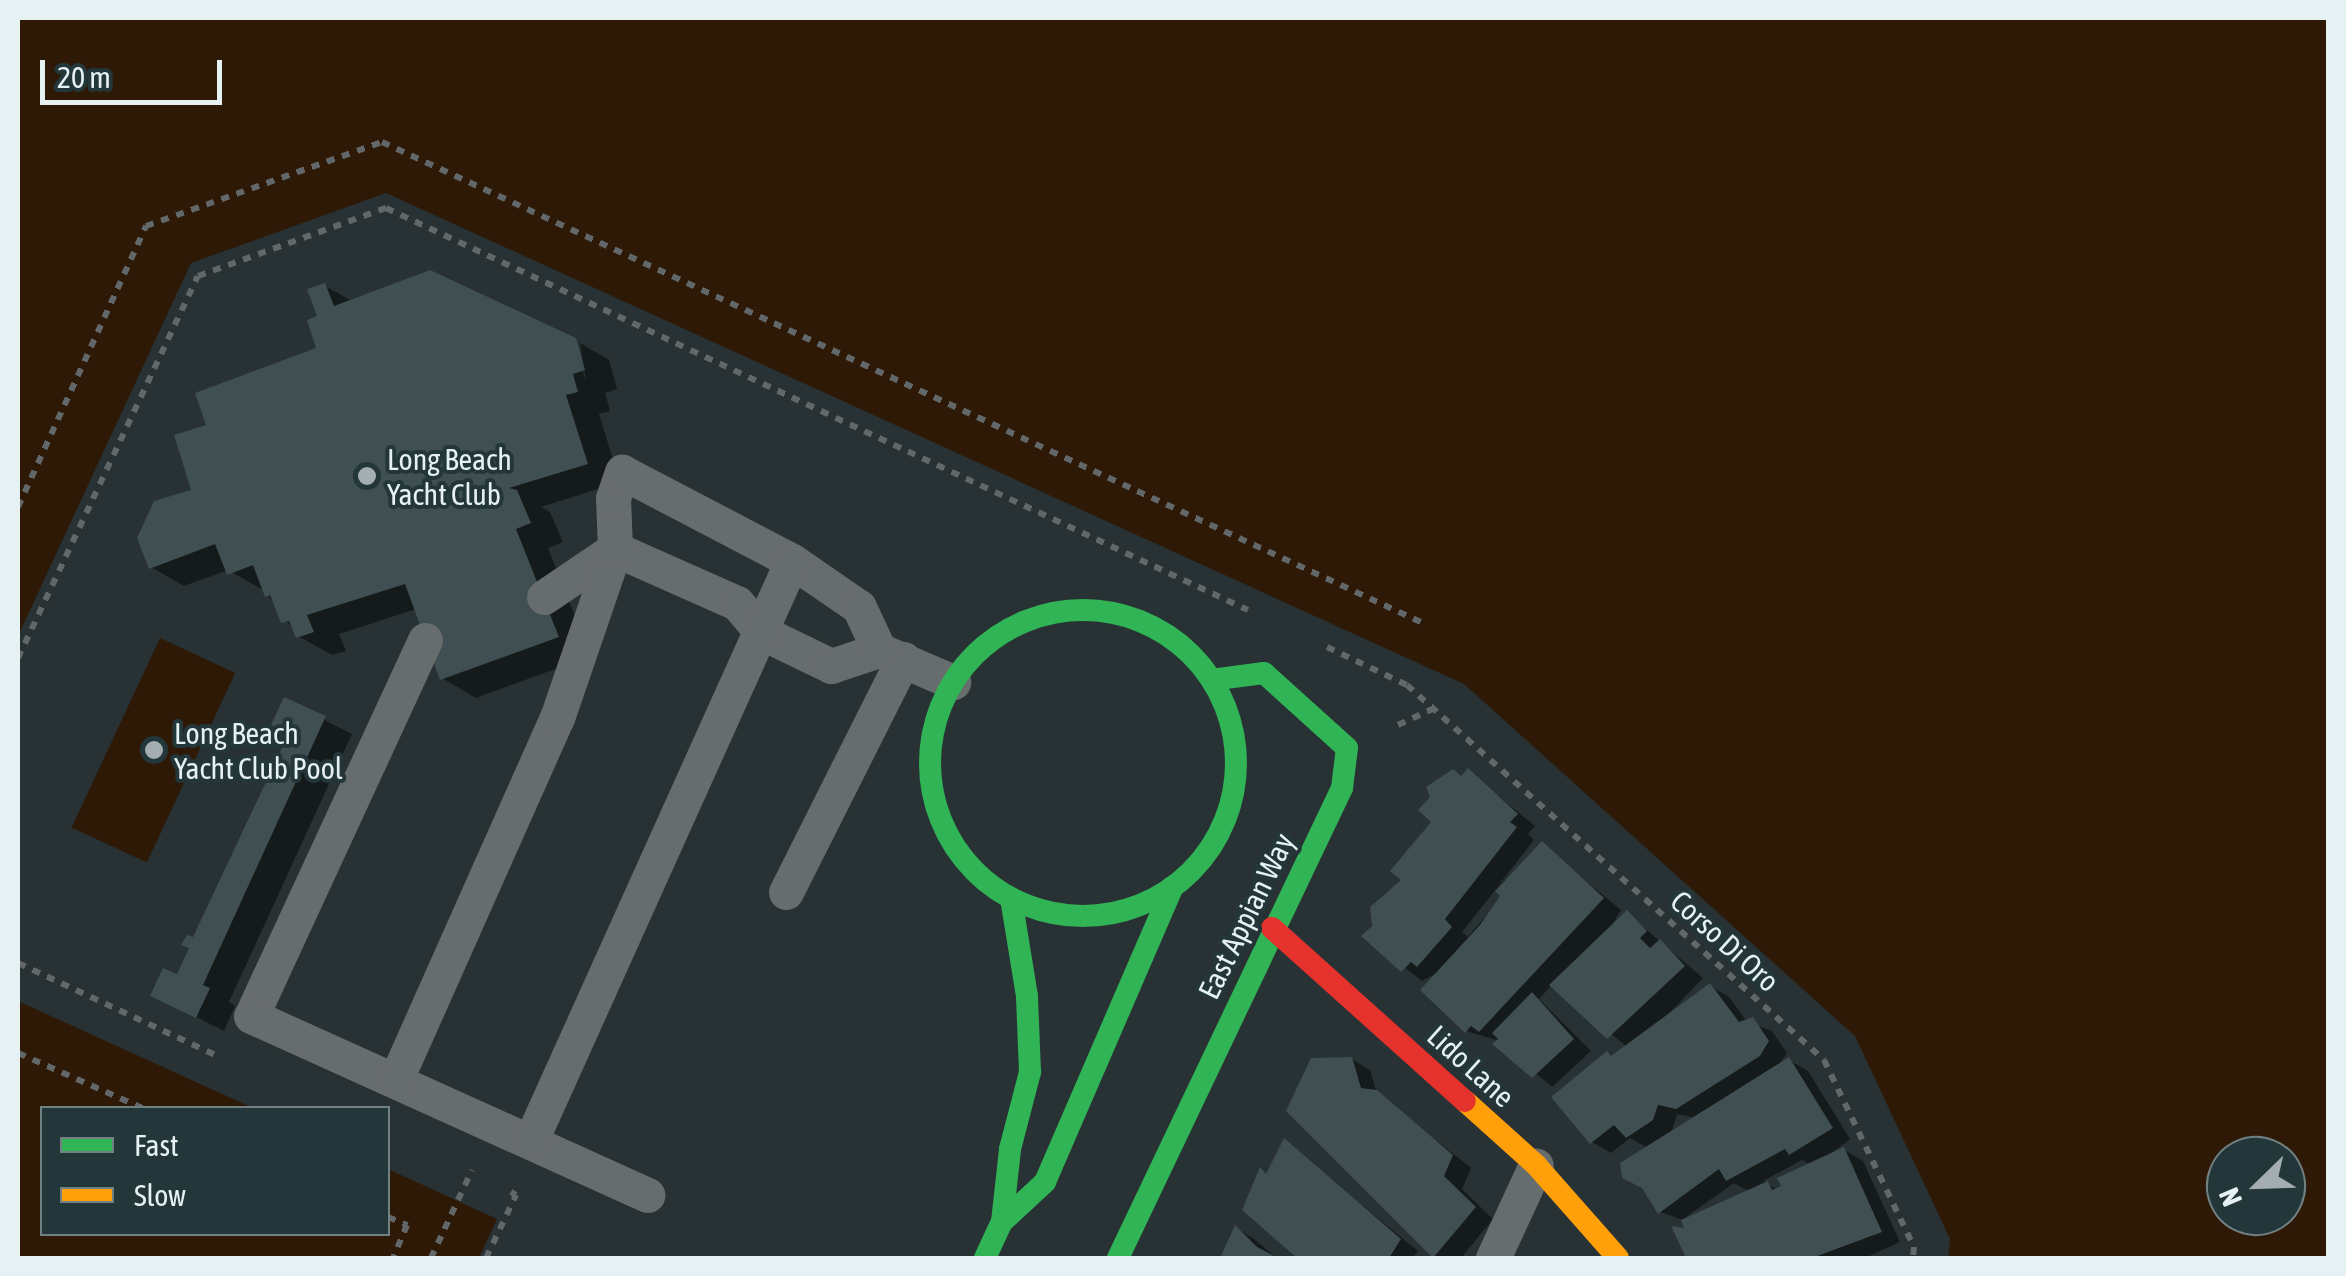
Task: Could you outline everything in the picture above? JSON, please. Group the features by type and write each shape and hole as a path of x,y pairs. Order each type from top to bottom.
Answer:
{"main road":[{"path":"1002,1222 1045,1182 1173,886 1212,844 1232,791 1232,733 1211,680 1186,650 1154,628 1119,614 1081,610 1008,629 976,652 953,682 932,736 938,811 966,861 1011,898 1046,912 1104,915 1173,886"},
{"name":"East Appian Way","path":"1118,1258 1342,788 1346,748 1257,669 1211,680"},
{"path":"985,1258 1002,1222 1010,1149 1030,1072 1027,996 1011,898"},
{"name":"Lido Lane","path":"1272,928 1536,1165 1618,1258"}],"lane":[{"path":"396,1079 557,718 615,549 613,498 622,472 792,561 859,608 891,655 953,682"},
{"path":"544,597 615,549"},
{"path":"615,549 736,603 761,632 831,666 891,655"},
{"path":"531,1140 792,561"},
{"path":"425,640 251,1016 648,1194"},
{"path":"786,892 891,655"},
{"path":"1493,1258 1536,1165"}],"path":[{"path":"18,506 146,226 382,142 1425,624"},
{"name":"Corso Di Oro","path":"1433,708 1824,1060 1914,1248 1913,1258"},
{"path":"18,962 226,1060"},
{"path":"18,1053 137,1106"},
{"path":"452,1164 484,1180"},
{"path":"431,1258 472,1170"},
{"path":"486,1258 516,1194 500,1187"},
{"path":"390,1218 406,1226 392,1258"}],"shaded area":[{"path":"18,18 2328,18 2328,1258 1948,1258 1950,1239 1855,1036 1464,684 386,193 191,263 18,636"},
{"name":"Long Beach Yacht Club Pool","path":"160,638 235,673 147,862 72,827"},
{"path":"18,1001 249,1106 40,1106 40,1236 390,1236 390,1170 497,1219 479,1258 18,1258"}],"building":[{"name":"Long Beach Yacht Club","path":"430,270 576,338 585,370 573,374 578,392 566,395 588,464 509,488 517,490 531,523 516,529 559,637 440,680 405,584 307,615 314,632 296,638 289,621 281,623 270,595 265,597 253,565 227,575 215,544 149,569 137,538 154,501 191,490 174,435 206,425 195,393 316,348 307,320 317,316 307,289 325,283 334,306"},
{"path":"284,697 326,716 203,985 210,988 196,1018 150,996 163,968 177,974 189,948 181,945 187,935 193,937 289,733 271,725"},
{"path":"1468,768 1518,814 1510,822 1517,827 1445,919 1452,927 1417,967 1411,962 1401,972 1361,936 1372,926 1370,907 1401,880 1390,871 1431,822 1418,810 1430,797 1426,787 1453,769 1461,776"},
{"path":"1542,841 1604,898 1479,1032 1471,1026 1465,1033 1420,990 1480,925 1500,896 1495,891"},
{"path":"1627,910 1647,931 1640,938 1650,948 1660,939 1685,966 1607,1039 1549,985"},
{"path":"1710,983 1739,1022 1753,1017 1769,1041 1760,1056 1676,1109 1658,1105 1653,1120 1626,1138 1614,1125 1590,1144 1551,1097 1607,1051 1611,1056"},
{"path":"1532,992 1574,1039 1532,1078 1492,1044 1498,1039 1492,1033"},
{"path":"1352,1057 1361,1088 1377,1090 1453,1155 1444,1176 1476,1207 1433,1258 1286,1111 1311,1058"},
{"path":"1789,1057 1833,1128 1789,1155 1785,1149 1726,1181 1719,1169 1658,1214 1642,1188 1622,1178 1620,1163"},
{"path":"1284,1138 1401,1239 1389,1258 1297,1258 1242,1210 1260,1167 1266,1174"},
{"path":"1844,1147 1882,1232 1812,1258 1686,1258 1671,1226 1684,1228 1681,1220 1768,1181 1772,1190 1781,1186 1777,1178"},
{"path":"1235,1225 1257,1247 1278,1258 1220,1258"}],"traffic: fast":[{"path":"1083,610 1113,613 1141,622 1168,636 1191,655 1210,678 1224,705 1233,733 1236,763 1233,793 1224,821 1210,848 1191,871 1168,890 1141,904 1113,913 1083,916 1053,913 1025,904 998,890 975,871 956,848 942,821 933,793 930,763 933,733 942,705 956,678 975,655 998,636 1025,622 1053,613 1083,610"},
{"path":"1118,1258 1342,788 1347,748 1264,673 1211,680"},
{"path":"1002,1222 1045,1182 1173,886"},
{"path":"985,1258 1002,1222 1010,1149 1030,1072 1027,996 1011,898"}],"traffic: slow":[{"path":"1465,1101 1536,1165 1618,1258"}],"traffic: jam":[{"path":"1272,928 1465,1101"}],"place":[{"name":"Long Beach Yacht Club","path":"367,476"},
{"name":"Long Beach Yacht Club Pool","path":"154,750"}]}
